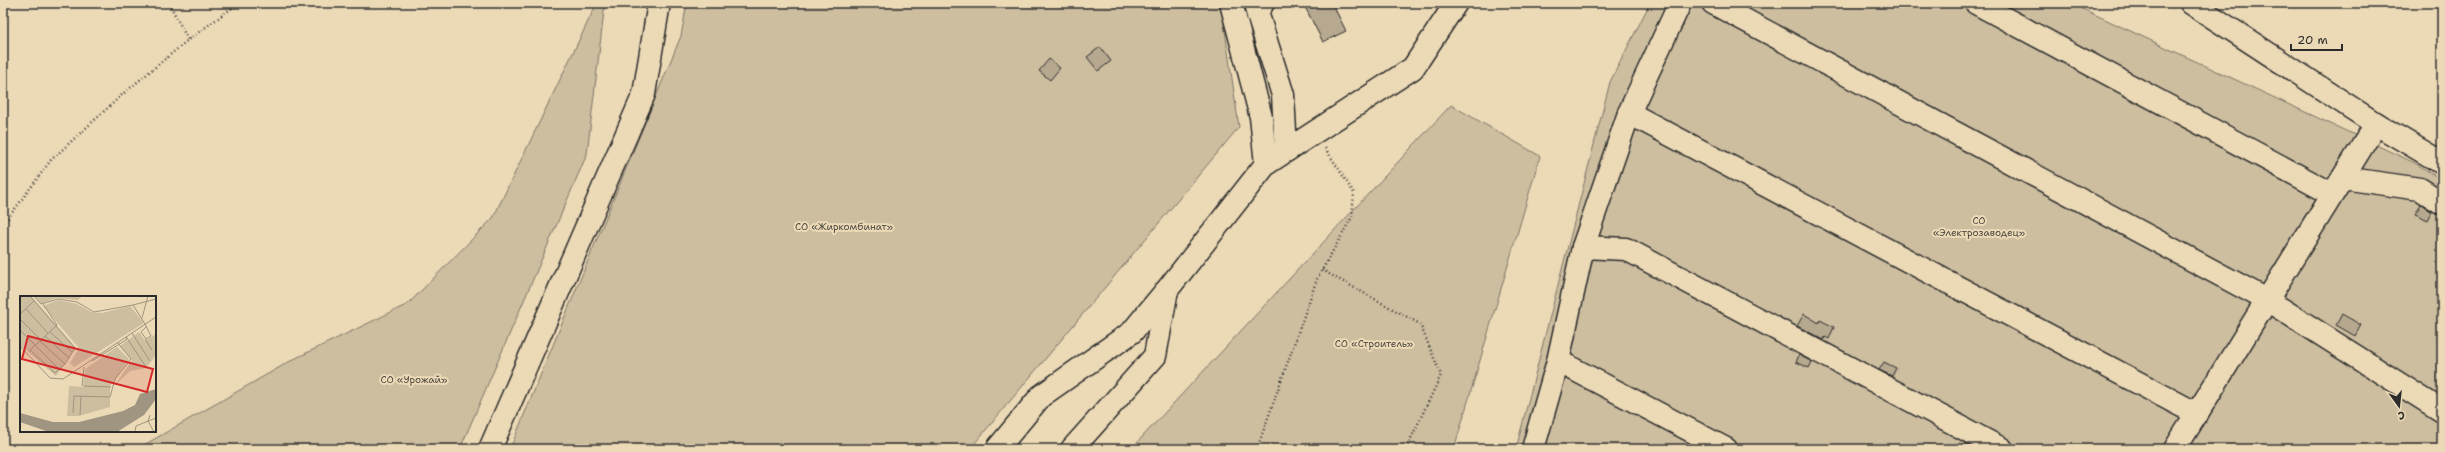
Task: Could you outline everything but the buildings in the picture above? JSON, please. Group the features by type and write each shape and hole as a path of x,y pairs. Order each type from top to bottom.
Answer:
{"lane":[{"path":"490,449 644,94 659,3"},
{"path":"1231,3 1261,116 1266,164"},
{"path":"1264,3 1257,12 1283,95 1286,150"},
{"path":"997,449 1040,396 1132,332 1266,164 1413,68 1456,3"},
{"path":"1534,449 1558,361 1583,247 1629,113 1680,3"},
{"path":"1713,3 2267,300 2442,411"},
{"path":"1976,3 2338,186 2420,189 2442,203"},
{"path":"2191,3 2376,124 2442,163"},
{"path":"1629,113 2197,414"},
{"path":"2180,447 2197,414 2376,124"},
{"path":"1583,247 1626,249 2002,449"},
{"path":"1072,449 1155,356 1167,290"},
{"path":"1558,361 1726,449"}],"path":[{"path":"169,3 188,40"},
{"path":"3,225 51,160 124,93 188,40 239,3"},
{"path":"1257,449 1322,270 1352,217 1354,193 1314,132"},
{"path":"1322,270 1420,324 1441,375 1406,449"}],"green space":[{"name":"СО «Урожай»","path":"597,3 605,3 587,154 460,449 143,449 144,445 294,359 408,304 493,218"},
{"name":"СО «Жиркомбинат»","path":"687,3 1221,3 1239,127 970,449 510,449 681,36"},
{"name":"СО «Электрозаводец»","path":"1650,3 2070,3 2415,163 2442,180 2442,449 1516,449 1610,82"},
{"name":"СО «Строитель»","path":"1451,105 1540,156 1454,449 1131,449"}]}
